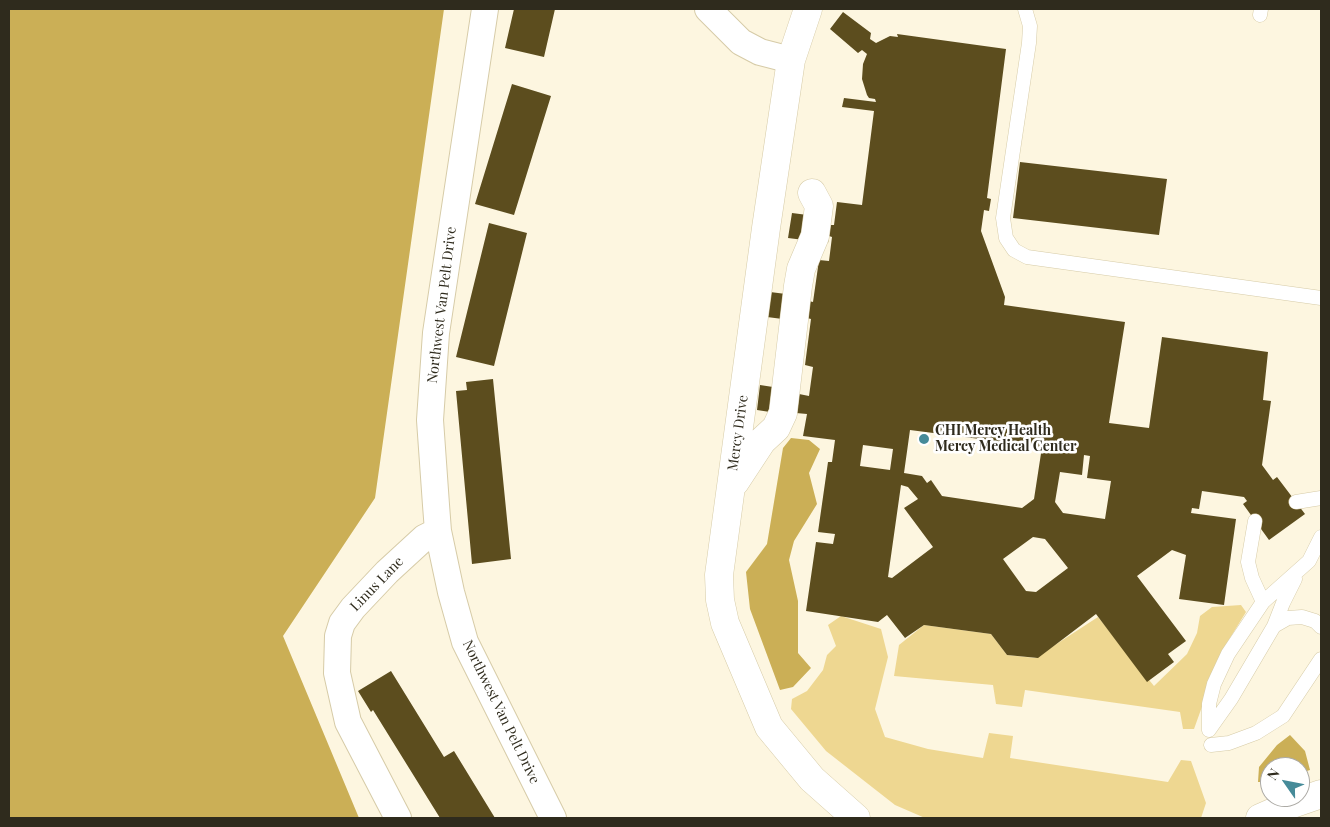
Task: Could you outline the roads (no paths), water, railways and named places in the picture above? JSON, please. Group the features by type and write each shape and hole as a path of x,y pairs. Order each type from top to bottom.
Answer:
{"street":[{"name":"Northwest Van Pelt Drive","path":"485,9 436,333 430,420 438,531 451,592 465,642 553,818"},
{"path":"708,9 741,42 760,52 791,60"},
{"name":"Mercy Drive","path":"808,9 791,60 719,575 720,600 725,624 769,727 788,753 812,779 856,818"},
{"path":"730,492 742,470 762,441 776,428 783,413 798,286 801,270 815,236 819,206 812,193"},
{"name":"Linus Lane","path":"398,818 348,722 337,673 338,636 342,622 387,572 424,538 438,531"},
{"path":"1260,818 1321,794"}],"lane":[{"path":"1026,9 1030,26 1029,43 1003,218 1006,238 1014,250 1027,256 1321,298"},
{"path":"1296,502 1321,498"},
{"path":"1255,521 1248,562 1252,578 1263,602"},
{"path":"1300,570 1282,603 1274,626 1231,699 1209,730 1209,704 1214,684 1228,654 1263,602 1309,561 1321,537"},
{"path":"1274,626 1288,618 1302,617 1315,621 1321,627"},
{"path":"1211,745 1229,743 1256,734 1283,716 1321,659"}],"place":[{"name":"CHI Mercy Health Mercy Medical Center","path":"924,439"}]}
